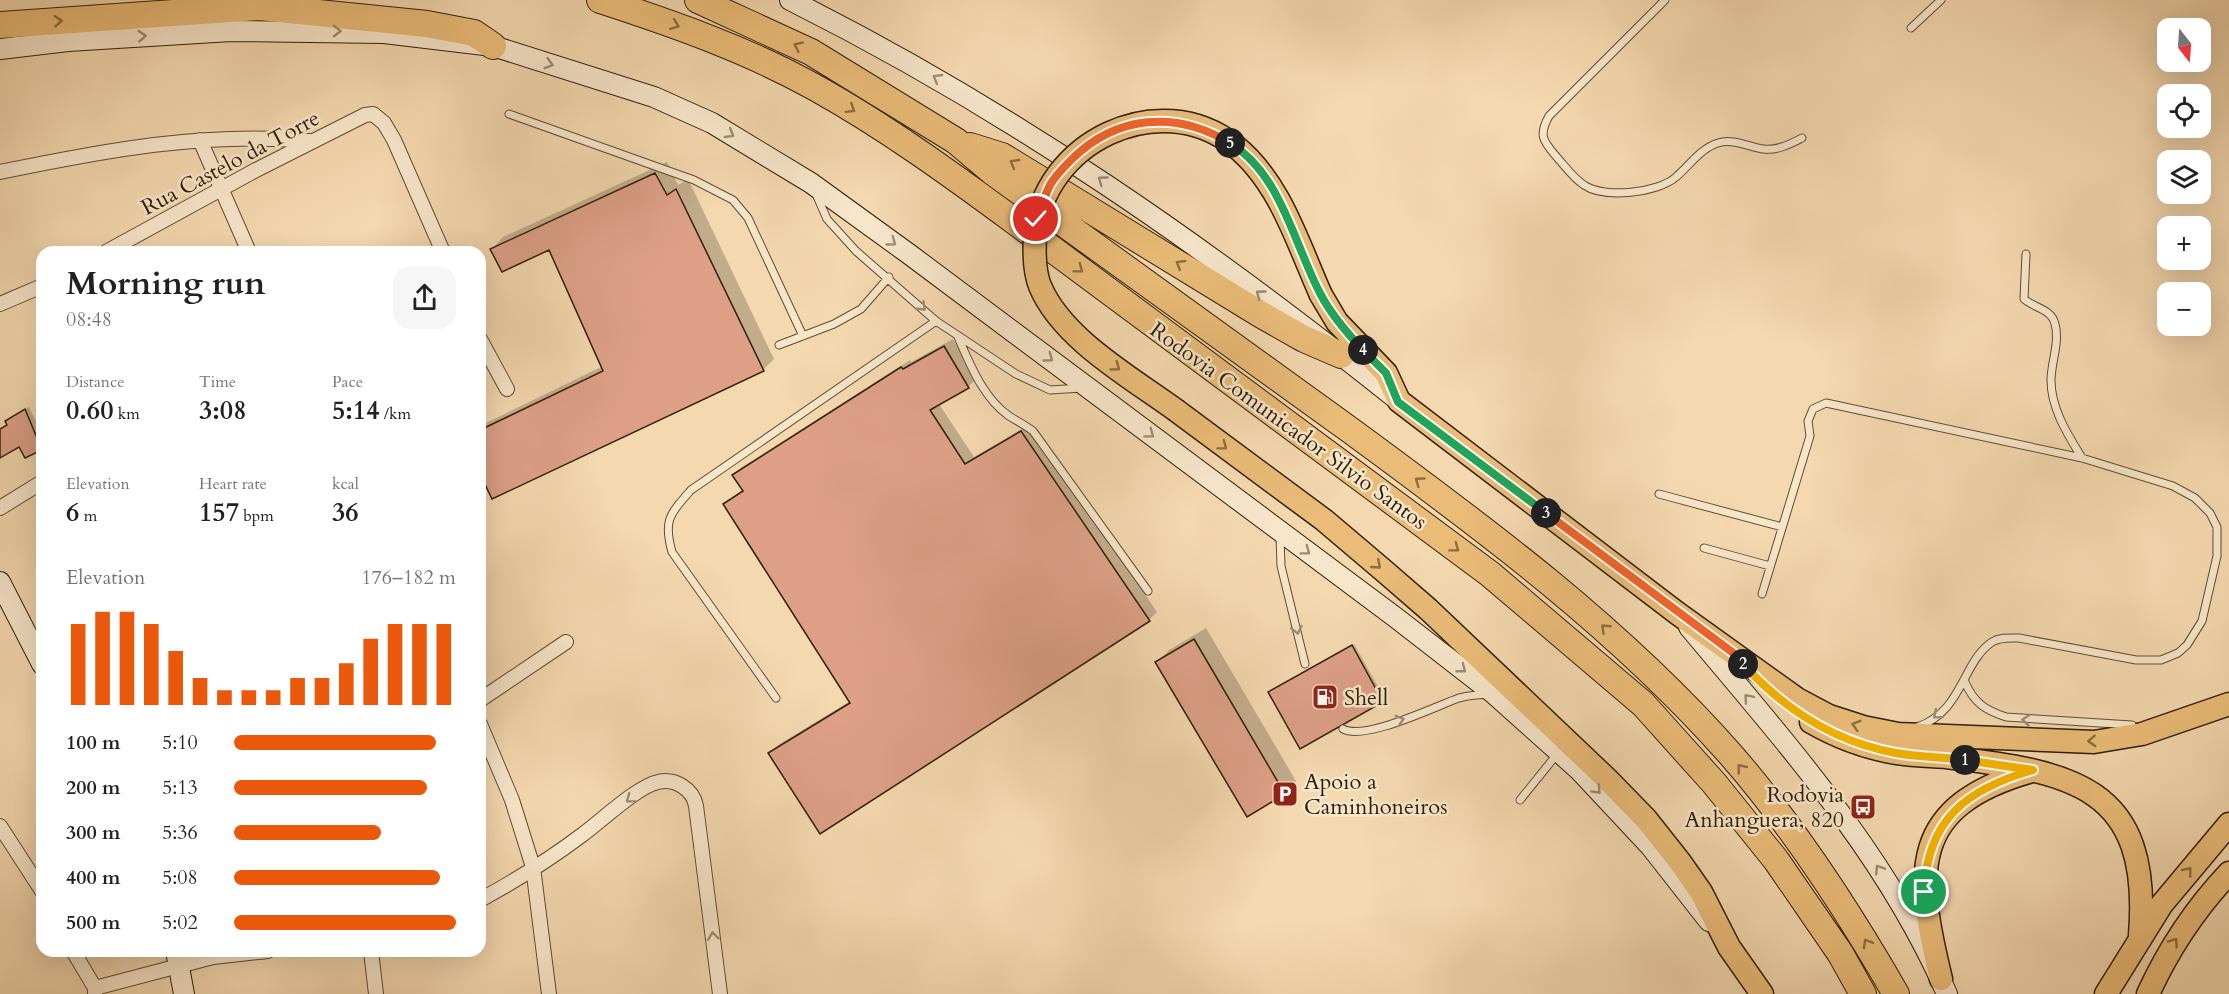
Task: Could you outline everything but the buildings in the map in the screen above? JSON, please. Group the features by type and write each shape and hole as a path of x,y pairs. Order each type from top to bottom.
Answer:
{"highway":[{"name":"Rodovia Comunicador Silvio Santos","path":"600,0 671,23 745,54 816,88 873,123 947,171 1490,574 1643,704 1714,783 1776,860 1840,953 1863,994"},
{"name":"Rodovia Comunicador Silvio Santos","path":"698,0 811,52 956,141 994,173 1438,494 1584,610 1661,682 1731,755 1860,931 1896,994"},
{"path":"0,25 260,7 427,24 474,33 493,46"},
{"path":"956,141 1002,156 1260,315 1304,339 1341,355"}],"main road":[{"path":"790,0 874,42 997,112 1093,174 1341,355 1398,402 1677,613 1797,699 1829,716 1863,727 1898,734 2094,742 2142,734 2229,704"},
{"path":"0,49 68,41 253,31 384,33 493,46 654,97 712,123 811,183 1088,387 1493,693 1560,751 1651,847 1729,946 1762,994"},
{"path":"1398,402 1386,373 1337,322 1321,295 1280,201 1255,164 1234,145 1212,132 1176,122 1155,121 1116,129 1087,144 1051,184 1036,219 1034,259 1040,286 1054,312 1090,348 1324,520 1428,609 1646,819 1701,892 1729,946"},
{"path":"0,582 36,652"},
{"path":"1677,613 1841,811 1891,888 1944,986"},
{"path":"1732,652 1781,700 1832,733 1897,754 1986,762 2033,770 2082,785 2105,801 2118,817 2132,844 2139,866 2142,908 2140,935"},
{"path":"1944,986 1924,892 1928,853 1938,831 1952,812 1970,797 1993,783 2033,770"},
{"path":"2106,994 2140,935 2183,876 2229,824"},
{"path":"2148,994 2167,953 2200,903 2229,873"},
{"path":"177,958 184,994"}],"street":[{"name":"Rua Castelo da Torre","path":"117,246 311,141 365,115 376,116 394,140 440,246"},
{"path":"0,172 156,144 263,136 311,141"},
{"path":"200,140 246,246"},
{"path":"0,304 36,289"},
{"path":"486,350 507,389"},
{"path":"0,508 36,486"},
{"path":"486,696 566,642"},
{"path":"486,738 512,800 533,867 549,994"},
{"path":"486,896 581,836 644,788 657,782 671,781 692,793 696,806 720,994"},
{"path":"0,825 5,842 36,883"},
{"path":"76,957 95,991 177,958"},
{"path":"372,957 376,994"}],"lane":[{"path":"1665,0 1549,116 1542,129 1543,141 1582,185 1593,190 1612,192 1651,190 1675,179 1705,150 1719,142 1731,142 1766,150 1784,147 1802,138"},
{"path":"1911,28 1941,0"},
{"path":"509,114 694,180 733,200 748,218 803,336"},
{"path":"811,183 827,219 856,251 889,277 936,321 1016,374 1050,390 1088,387"},
{"path":"2026,254 2024,299 2031,305 2047,310 2055,324 2051,381 2060,421 2082,458"},
{"path":"779,345 834,324 861,309 889,277"},
{"path":"776,698 672,552 666,531 670,514 691,490 936,321"},
{"path":"957,336 973,372 992,400 1009,416 1033,431 1148,591"},
{"path":"1762,594 1809,436 1809,421 1813,409 1826,404 2082,458 2173,486 2194,498 2210,513 2217,527 2217,556 2202,621 2187,645 2178,653 2161,660 2136,660 2019,638 2003,638 1985,648 1976,659 1965,682 1939,715 1923,725 1898,734"},
{"path":"1659,494 1782,527"},
{"path":"1280,532 1281,566 1305,664"},
{"path":"1704,548 1770,566"},
{"path":"1965,682 1978,704 1989,712 2006,717 2168,726"},
{"path":"1343,729 1352,732 1370,729 1461,697 1493,693"},
{"path":"1520,800 1560,751"}],"place":[{"name":"Shell","path":"1325,697"},
{"name":"Apoio a Caminhoneiros","path":"1285,794"},
{"name":"Rodovia Anhanguera, 820","path":"1863,807"}],"route":[{"path":"1036,219 1051,184 1065,166 1087,144 1116,129 1155,121 1176,122 1212,132 1234,145 1255,164 1280,201 1321,295 1337,322 1386,373 1398,402 1732,652 1756,678 1805,718 1832,733 1897,754 1943,757 2033,770 1993,783 1970,797 1952,812 1938,831 1928,853 1924,892"}]}
